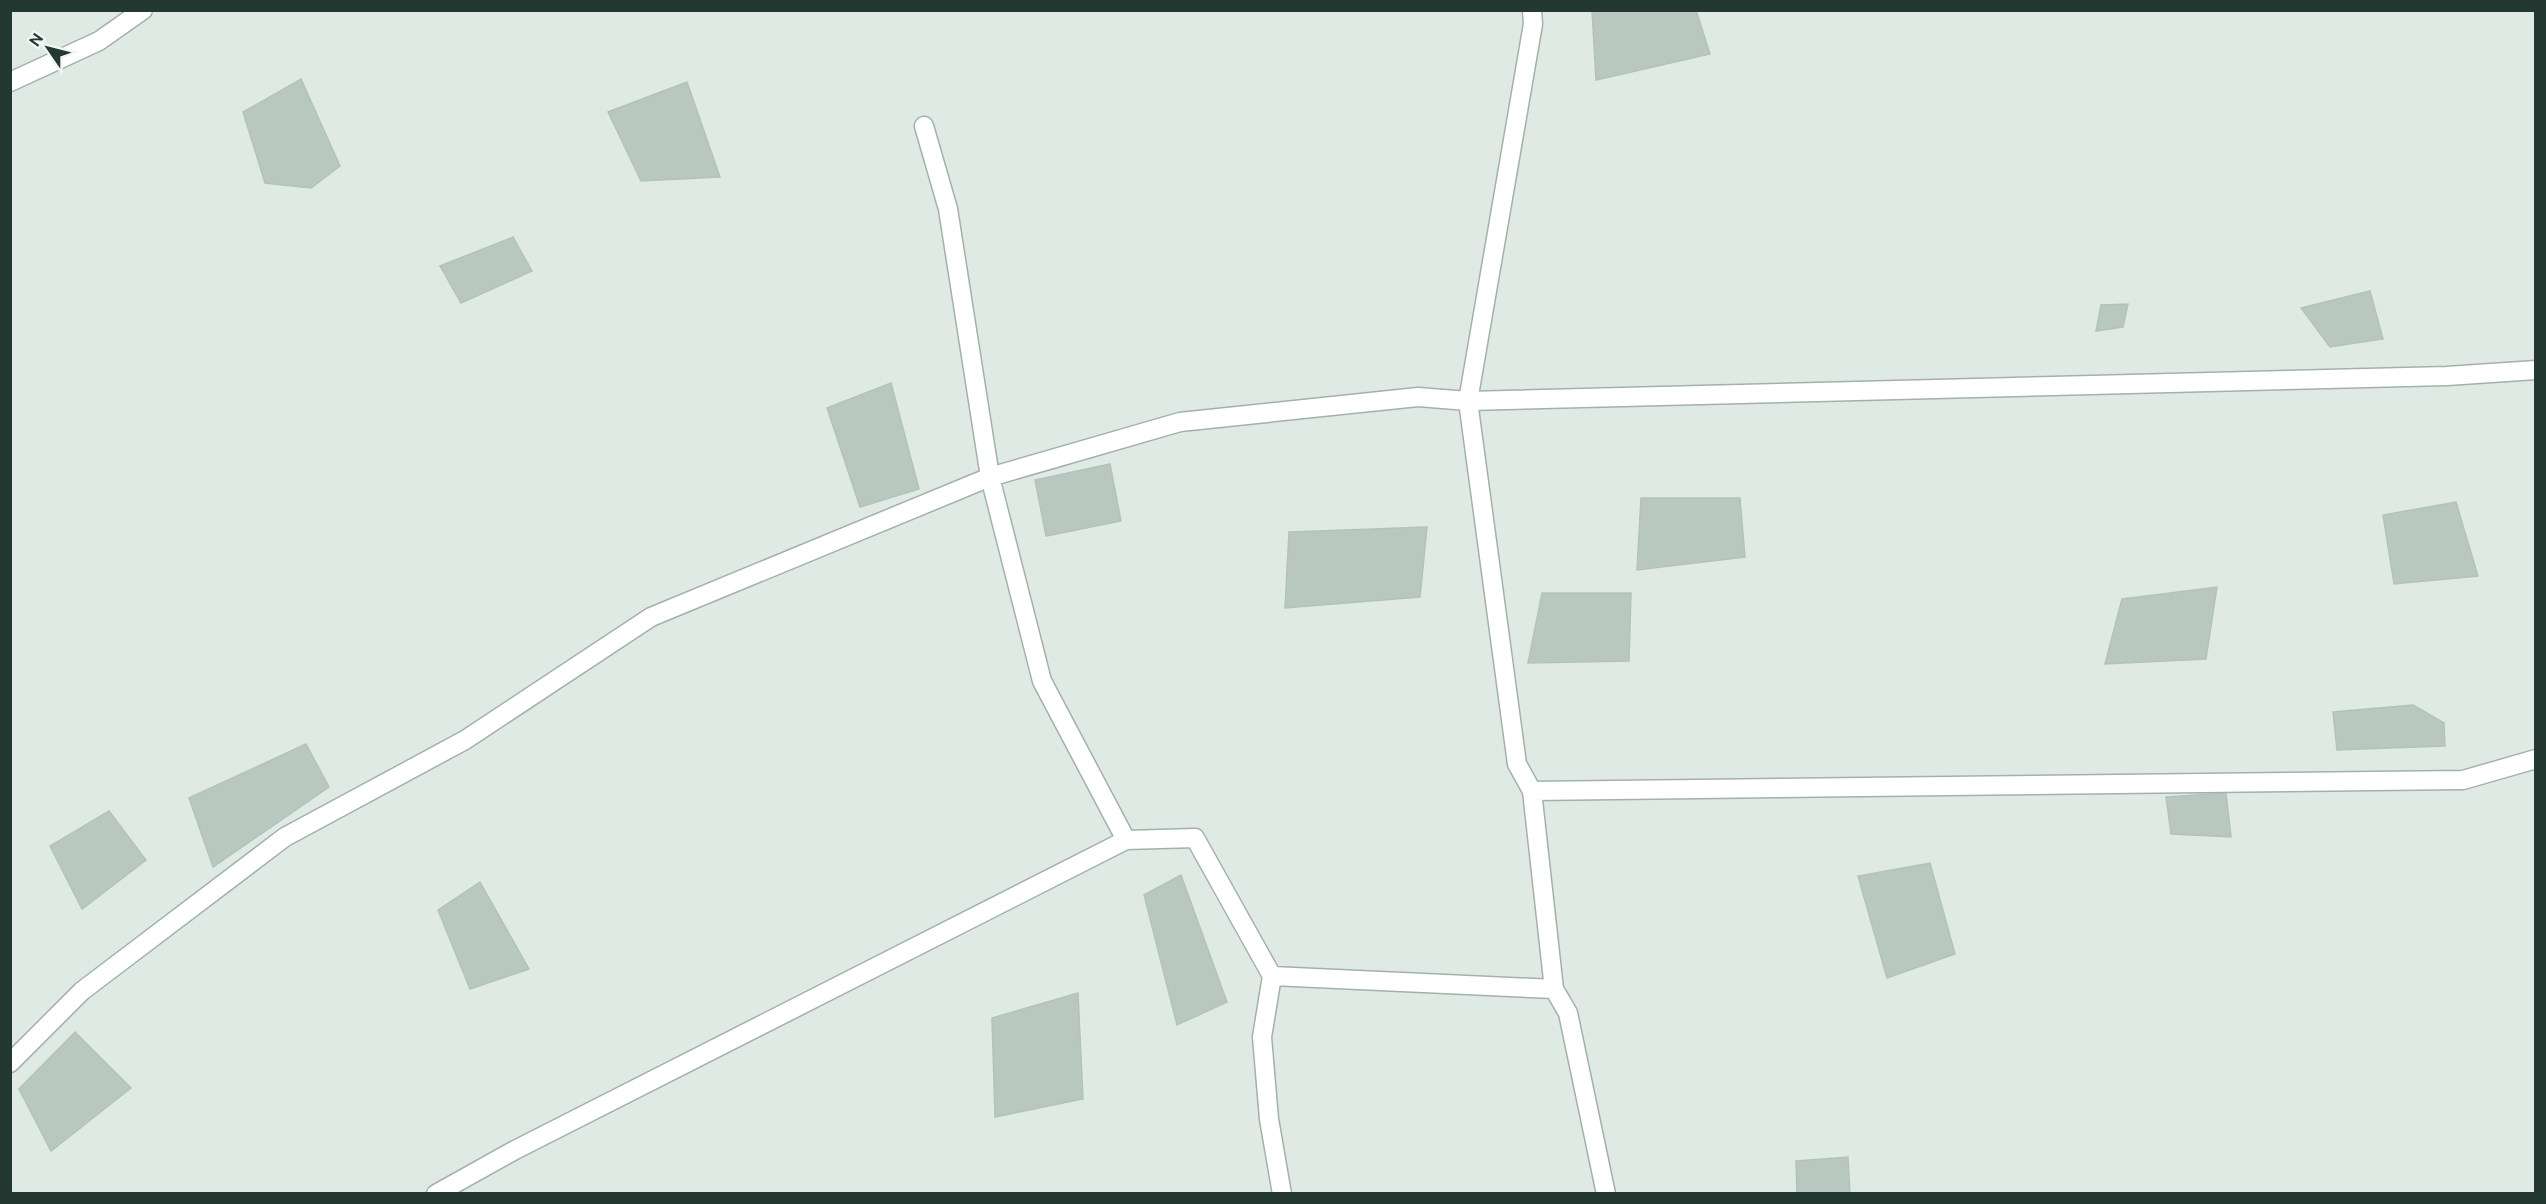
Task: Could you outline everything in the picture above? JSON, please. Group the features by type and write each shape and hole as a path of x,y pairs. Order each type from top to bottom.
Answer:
{"street":[{"path":"10,82 99,41 143,10"},
{"path":"1532,10 1533,24 1467,401 1517,764 1532,791 1554,990 1568,1013 1605,1194"},
{"path":"924,126 948,209 990,477 1042,681 1126,840"},
{"path":"10,1063 82,991 285,837 465,740 651,617 990,477 1180,422 1418,397 1467,401 2447,376 2535,370"},
{"path":"1532,791 2463,780 2535,759"},
{"path":"436,1194 515,1150 1126,840 1195,838 1272,976 1262,1037 1269,1119 1282,1194"},
{"path":"1272,976 1554,990"}],"building":[{"path":"1592,10 1696,10 1710,54 1596,80"},
{"path":"301,79 340,166 311,188 265,183 243,112"},
{"path":"687,82 720,177 641,181 608,112"},
{"path":"513,237 532,271 461,303 440,266"},
{"path":"2370,291 2383,339 2330,347 2301,308"},
{"path":"2128,304 2123,327 2096,331 2101,305"},
{"path":"891,383 919,489 860,507 827,408"},
{"path":"1110,464 1121,521 1046,536 1035,480"},
{"path":"1641,498 1740,498 1745,557 1637,570"},
{"path":"2456,502 2478,576 2394,584 2383,515"},
{"path":"1427,527 1420,597 1285,608 1289,532"},
{"path":"2217,587 2206,659 2105,664 2122,599"},
{"path":"1542,593 1631,593 1629,661 1528,663"},
{"path":"2413,705 2444,723 2445,746 2337,750 2333,712"},
{"path":"306,744 329,787 213,867 189,798"},
{"path":"2226,793 2231,837 2171,834 2166,797"},
{"path":"109,811 146,860 82,909 50,846"},
{"path":"1930,863 1955,954 1887,978 1858,876"},
{"path":"1181,875 1227,1002 1177,1025 1144,895"},
{"path":"480,882 529,969 470,989 438,910"},
{"path":"1078,993 1083,1099 995,1117 992,1018"},
{"path":"75,1032 131,1088 51,1151 19,1089"},
{"path":"1848,1157 1850,1194 1797,1194 1796,1161"}]}
